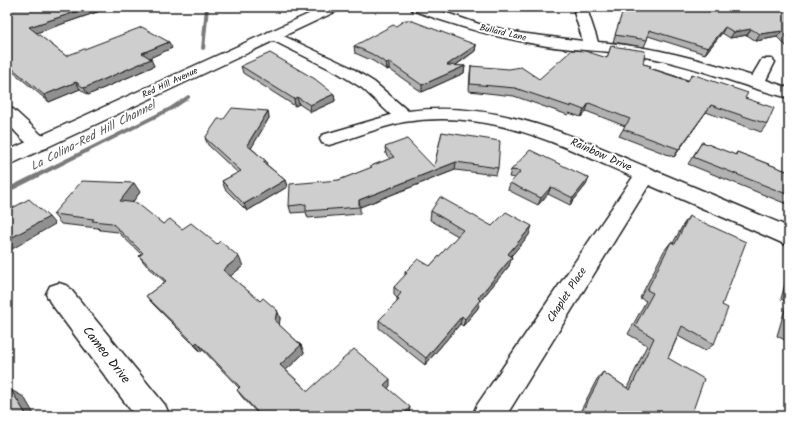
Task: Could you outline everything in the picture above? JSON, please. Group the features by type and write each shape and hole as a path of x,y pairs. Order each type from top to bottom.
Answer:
{"street":[{"name":"Red Hill Avenue","path":"7,159 334,7"},
{"name":"Bullard Lane","path":"417,7 496,33 535,41 592,46 654,54 689,62 789,93"},
{"path":"581,12 592,46"},
{"path":"273,35 344,70 368,85 404,117"},
{"path":"757,83 767,62"},
{"path":"7,113 40,144"},
{"name":"Rainbow Drive","path":"329,140 404,117 428,114 462,114 491,117 524,124 552,134 789,237"},
{"name":"Chaplet Place","path":"488,416 645,175"},
{"name":"Cameo Drive","path":"59,294 154,416"}],"building":[{"path":"7,7 91,7 29,27 66,56 142,27 169,42 142,53 151,59 84,88 76,82 44,95 7,64"},
{"path":"624,7 789,7 789,38 782,31 760,34 751,29 734,32 725,27 708,48 649,30 647,40 615,35"},
{"path":"405,20 410,20 476,45 447,65 465,66 422,85 389,62 386,63 372,54 354,46 393,25 396,26"},
{"path":"611,46 645,51 643,64 651,66 649,68 688,81 692,74 748,93 745,98 774,108 767,124 711,105 679,149 623,129 630,119 589,103 584,110 515,88 470,84 471,66 509,69 521,67 539,79 572,50 585,51 607,58"},
{"path":"270,53 315,79 334,94 310,105 297,97 294,99 241,66"},
{"path":"232,108 268,111 247,145 266,161 263,162 285,180 244,204 222,181 241,171 205,138 218,119 224,119"},
{"path":"442,132 500,141 498,168 456,162 359,200 359,207 306,211 306,204 289,206 290,184 339,180 394,157 385,147 407,139 434,167"},
{"path":"702,142 736,155 737,152 789,172 789,195 693,157"},
{"path":"530,150 589,178 573,198 551,187 541,198 510,183 521,171 511,170"},
{"path":"82,181 134,183 120,201 137,203 163,224 170,219 182,229 191,223 217,244 220,241 239,257 223,270 260,301 263,298 277,310 275,321 301,345 280,365 308,391 354,349 390,379 384,385 410,407 403,416 261,416 237,390 240,387 197,342 195,344 146,296 166,281 139,256 143,253 112,223 92,221 94,219 53,214"},
{"path":"440,197 492,226 506,212 532,226 508,254 512,257 478,298 480,300 465,319 462,316 426,358 379,320 399,300 397,298 401,293 394,287 407,273 405,272 418,259 430,266 463,230 431,211"},
{"path":"29,199 49,217 7,240 7,211"},
{"path":"689,216 746,242 722,305 728,308 714,344 682,326 668,358 704,379 691,416 580,416 603,372 630,390 654,338 635,326 653,293 647,290 671,242 675,244"},
{"path":"11,390 27,416 7,416 7,393"}],"waterway":[{"name":"La Colina-Red Hill Channel","path":"203,49 207,7"},
{"name":"La Colina-Red Hill Channel","path":"7,191 172,108 188,97"}]}
